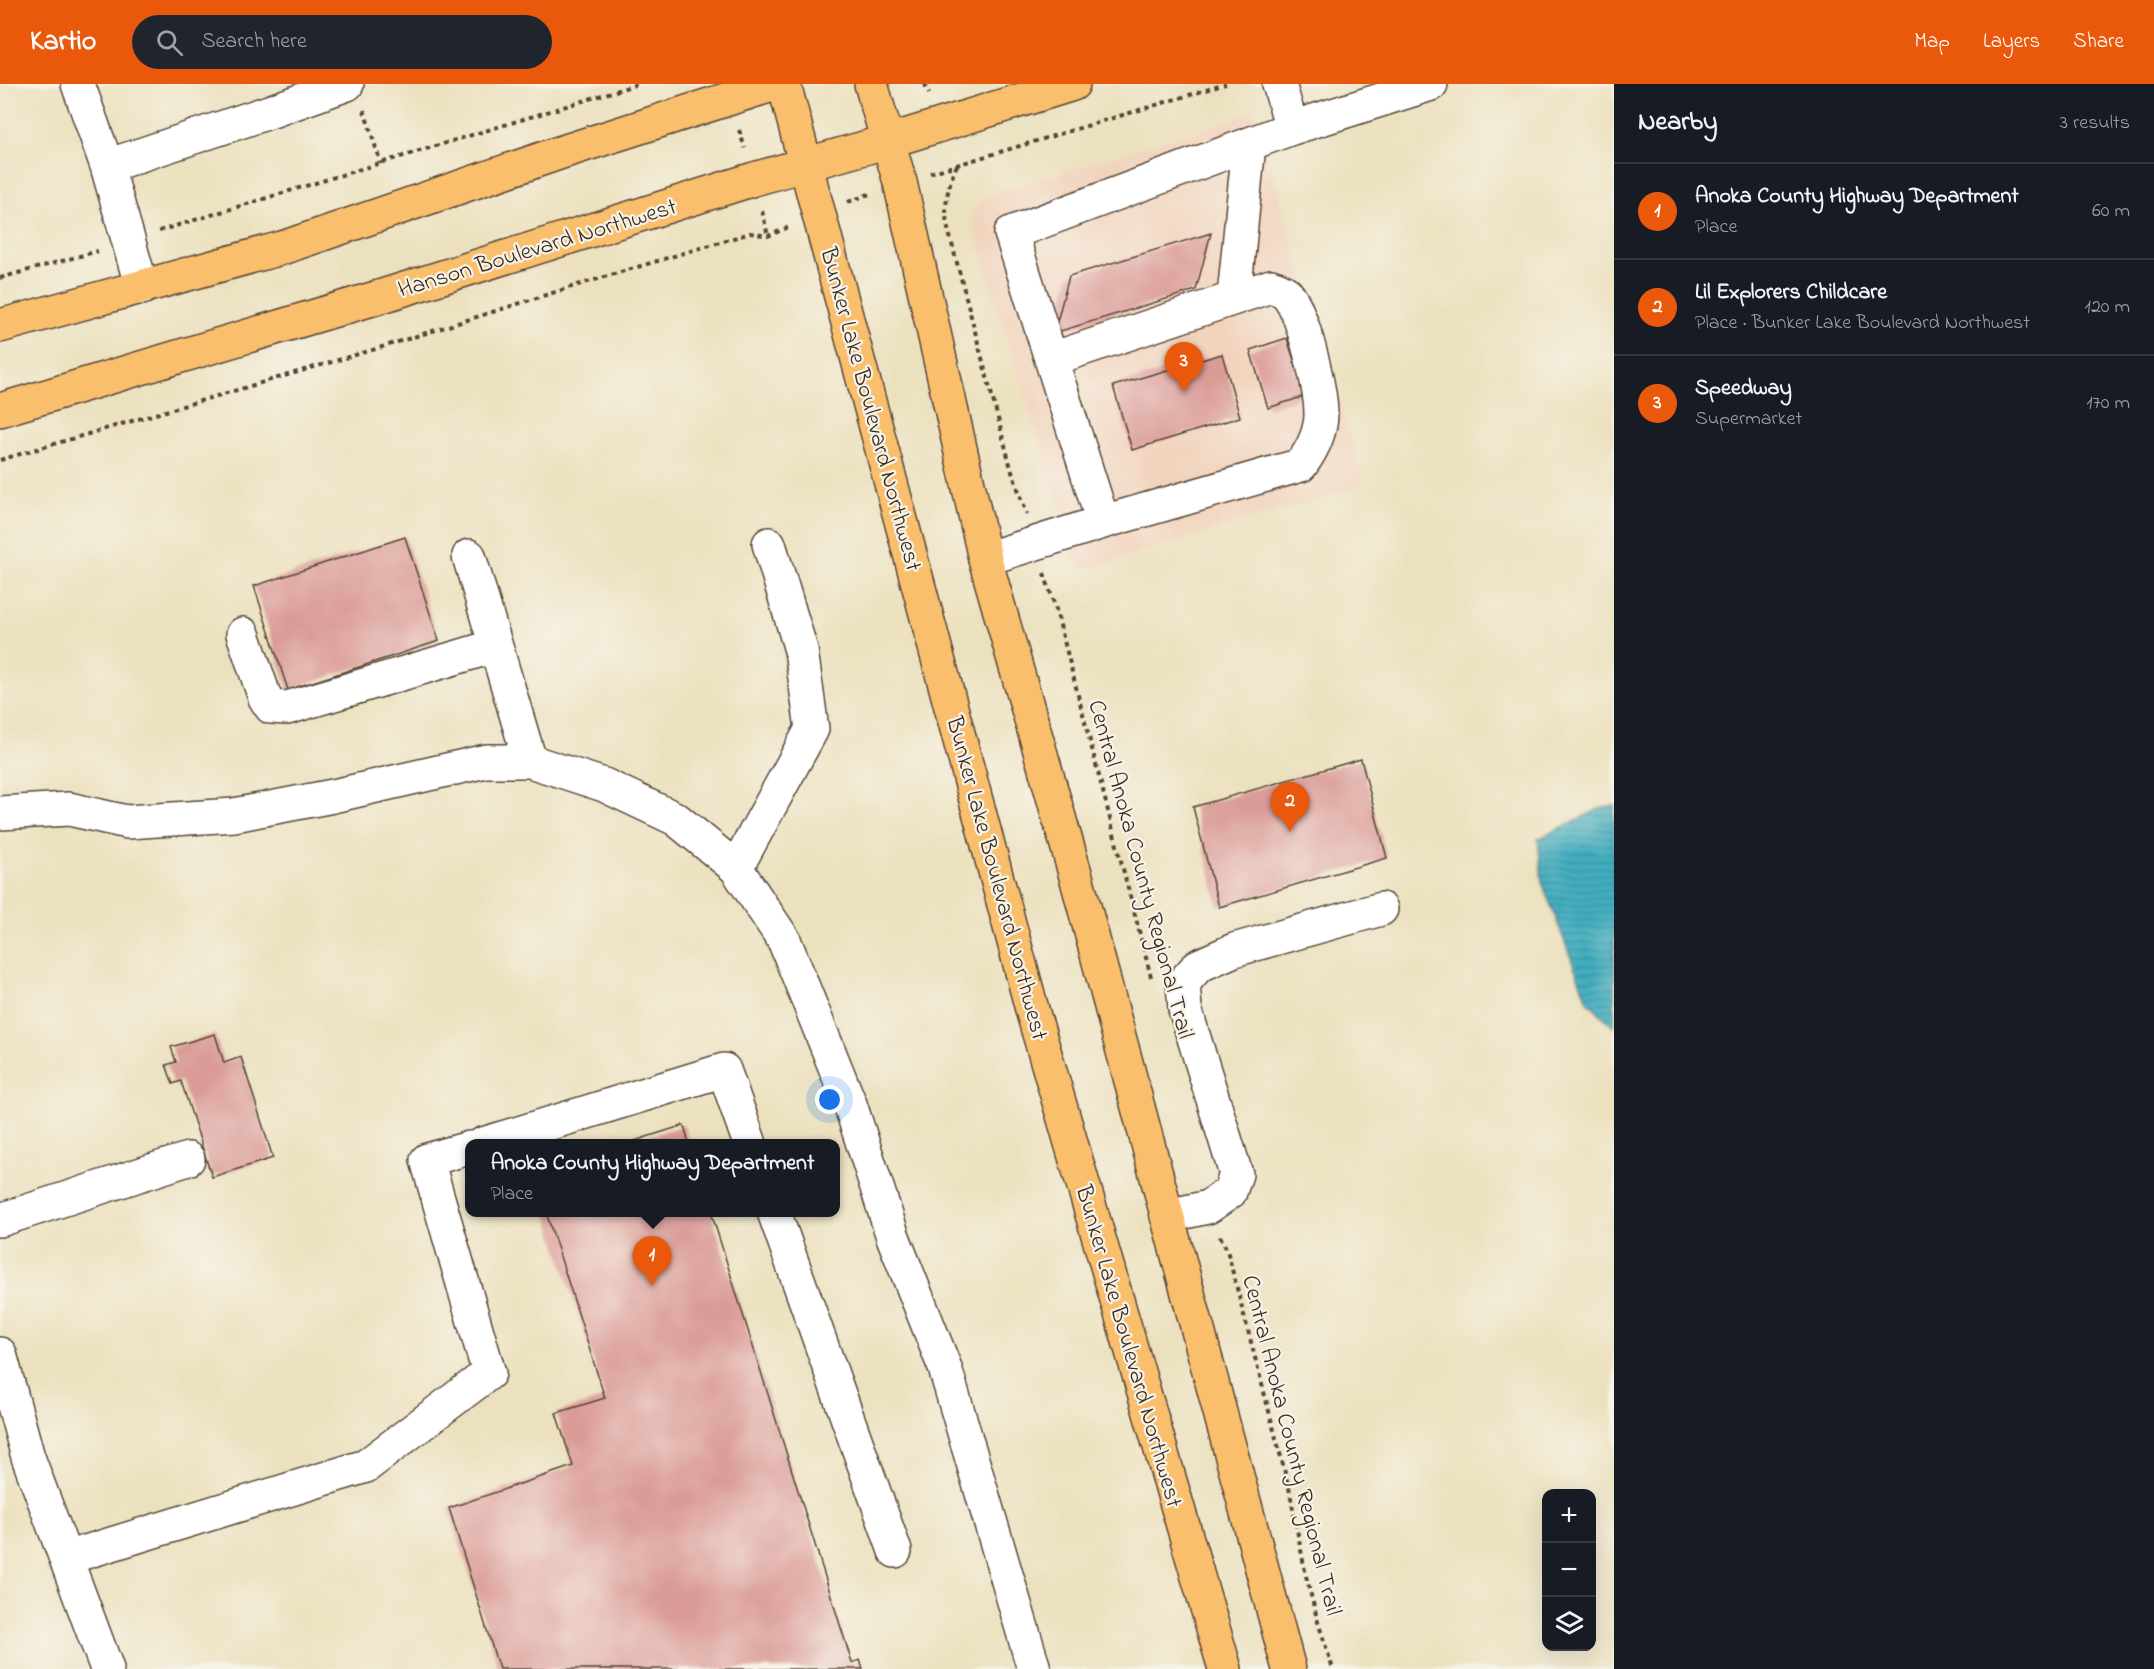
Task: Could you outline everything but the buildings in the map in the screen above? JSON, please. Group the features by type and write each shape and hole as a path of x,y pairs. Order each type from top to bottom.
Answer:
{"main road":[{"path":"0,326 282,248 559,153 775,84"},
{"name":"Bunker Lake Boulevard Northwest","path":"784,84 1033,1013 1225,1669"},
{"path":"871,84 900,182 985,559 1077,880 1289,1669"},
{"name":"Hanson Boulevard Northwest","path":"0,410 379,297 806,164 1073,84"}],"lane":[{"path":"78,84 107,166 142,288"},
{"path":"1279,84 1292,128"},
{"path":"1103,522 1011,233 1292,128 1431,84"},
{"path":"107,166 269,112 354,94"},
{"path":"1234,297 1249,144"},
{"path":"985,559 1103,522 1301,465 1314,447 1322,416 1316,377 1296,308 1287,293 1271,286 1052,359"},
{"path":"736,868 812,729 801,650 769,543"},
{"path":"469,555 530,761"},
{"path":"243,634 265,698 271,707 287,708 495,646"},
{"path":"0,813 69,809 127,822 234,815 333,796 486,761 530,761 604,785 676,819 736,868 784,940 850,1104 893,1237 945,1368 1034,1669"},
{"path":"1167,1216 1208,1207 1230,1192 1236,1174 1185,1009 1183,983 1198,966 1234,950 1381,909"},
{"path":"496,1139 724,1070 749,1139"},
{"path":"66,1558 366,1466 489,1373 427,1161 465,1149"},
{"path":"0,1220 188,1159"},
{"path":"776,1217 895,1551"},
{"path":"0,1354 11,1387 11,1438 66,1558 107,1669"}],"path":[{"path":"0,278 129,241 638,84"},
{"path":"0,460 379,348 750,233 768,236 900,182 1226,84"},
{"path":"354,94 381,164"},
{"path":"957,165 949,182 946,197 946,225 1012,472 1023,497 1030,522"},
{"name":"Central Anoka County Regional Trail","path":"1041,563 1055,606 1152,980"},
{"name":"Central Anoka County Regional Trail","path":"1216,1230 1227,1250 1289,1488 1306,1575 1333,1669"}],"shaded area":[{"path":"1254,113 1365,485 1079,571 971,221 981,197"}],"water":[{"path":"1614,805 1614,1028 1587,1000 1542,882 1538,839 1601,808"}],"place":[{"name":"Speedway","path":"1184,392"},
{"name":"Lil Explorers Childcare","path":"1290,832"},
{"name":"Anoka County Highway Department","path":"652,1286"}]}
